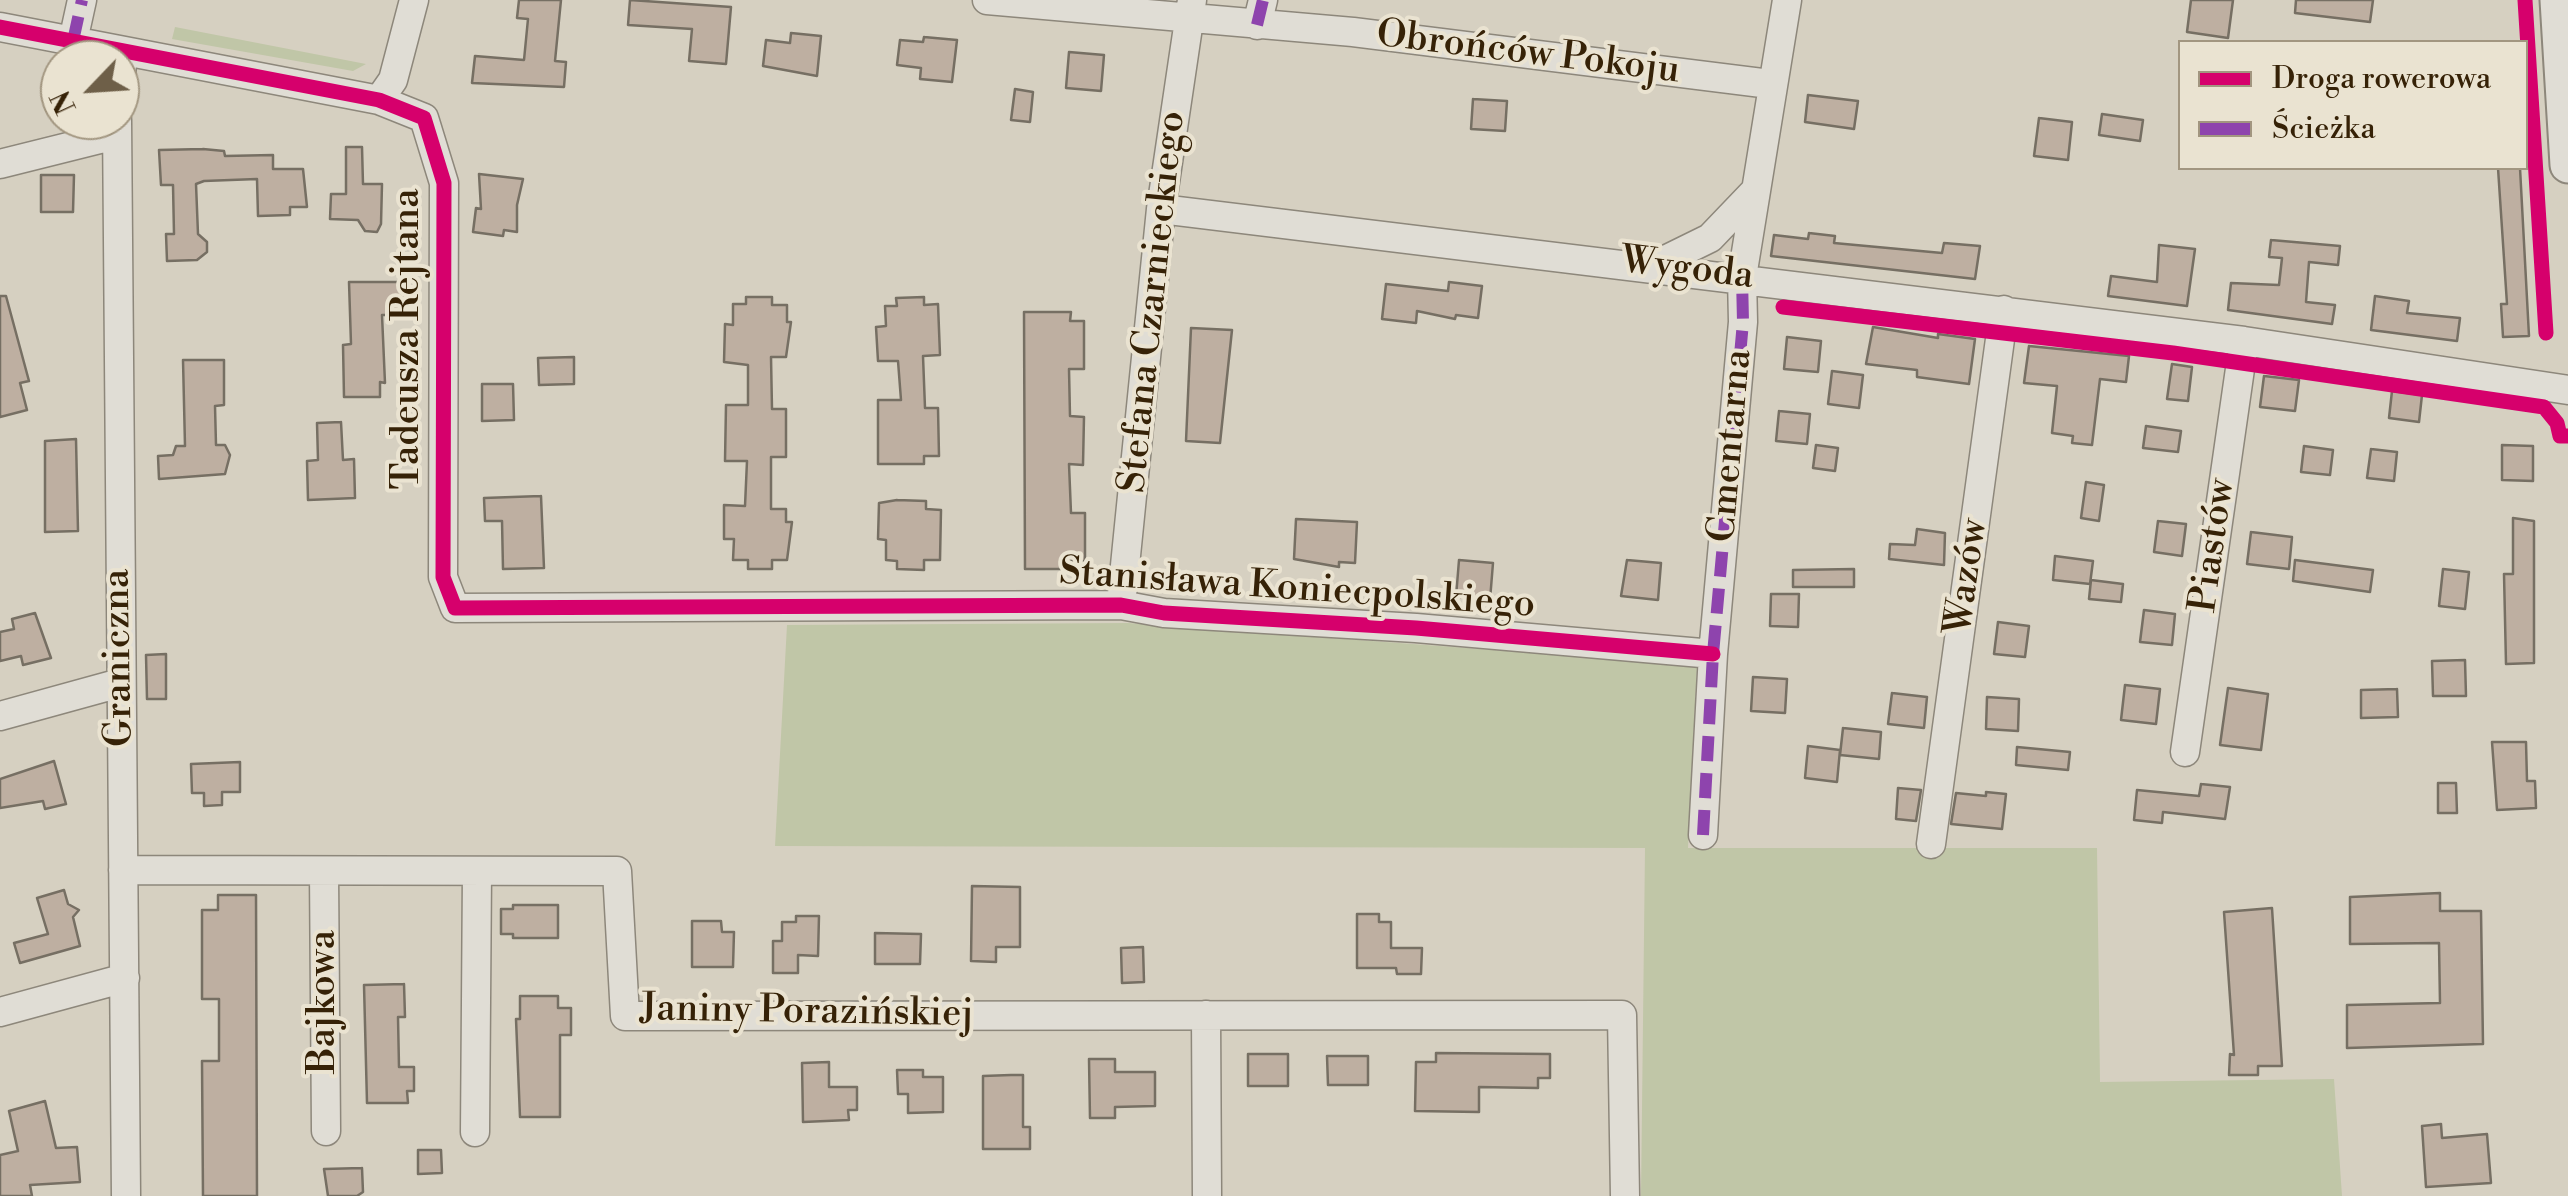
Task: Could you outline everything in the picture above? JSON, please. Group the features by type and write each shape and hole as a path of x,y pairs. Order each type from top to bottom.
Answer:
{"street":[{"path":"72,40 82,0"},
{"path":"140,54 379,100 393,80 414,0"},
{"name":"Obrońców Pokoju","path":"987,0 1260,13 1352,32 1770,84"},
{"name":"Cmentarna","path":"1702,835 1713,654 1743,322 1742,277 1786,0"},
{"path":"2558,0 2568,165"},
{"name":"Stefana Czarnieckiego","path":"1120,604 1161,209 1190,10"},
{"path":"0,26 63,40"},
{"name":"Tadeusza Rejtana","path":"379,100 424,118 444,183 443,577 455,608"},
{"path":"0,164 76,140"},
{"name":"Graniczna","path":"117,140 126,1196"},
{"path":"1652,266 1710,238 1755,191"},
{"name":"Wygoda","path":"1161,209 2004,310 2244,341 2568,390"},
{"name":"Wazów","path":"1931,844 2004,310"},
{"name":"Piastów","path":"2185,752 2244,341"},
{"name":"Stanisława Koniecpolskiego","path":"455,608 1120,604 1164,613 1713,654"},
{"path":"0,716 120,683"},
{"name":"Janiny Porazińskiej","path":"123,870 618,870 624,1016 1622,1015 1625,1196"},
{"name":"Bajkowa","path":"324,872 326,1131"},
{"path":"475,1132 477,872"},
{"path":"0,1012 124,978"},
{"path":"1206,1015 1207,1196"}],"green space":[{"path":"175,27 366,64 353,71 172,39"},
{"path":"1128,623 1697,665 1688,848 2097,848 2100,1082 2334,1079 2342,1196 1641,1196 1645,848 775,846 787,625"}],"building":[{"path":"519,0 561,0 555,61 566,62 564,87 472,83 475,56 524,60 528,19 517,18"},
{"path":"630,0 731,7 726,64 689,61 692,29 628,25"},
{"path":"2191,0 2233,0 2228,38 2187,32"},
{"path":"2296,0 2373,0 2370,22 2295,13"},
{"path":"791,33 821,36 817,76 763,66 766,40 790,43"},
{"path":"924,37 957,40 952,82 920,79 921,68 897,65 900,40 923,42"},
{"path":"1069,52 1104,55 1101,91 1066,88"},
{"path":"1015,89 1033,92 1030,122 1011,120"},
{"path":"1808,95 1858,101 1854,129 1805,122"},
{"path":"1473,99 1507,101 1505,131 1471,129"},
{"path":"2102,114 2143,120 2140,141 2099,135"},
{"path":"2039,118 2072,122 2068,160 2034,156"},
{"path":"346,147 362,147 363,184 382,184 381,224 377,232 365,231 358,220 330,219 331,194 346,194"},
{"path":"159,150 224,151 225,156 273,155 273,169 303,169 307,207 290,207 290,215 258,216 257,179 196,184 198,234 207,242 207,252 197,260 167,261 166,234 174,234 173,185 161,185"},
{"path":"2498,170 2520,170 2529,336 2503,337 2501,304 2507,304"},
{"path":"479,174 523,179 517,205 517,232 504,230 503,236 473,232 476,208 481,209"},
{"path":"41,175 74,175 73,212 41,212"},
{"path":"1809,233 1835,236 1834,243 1942,253 1944,243 1980,246 1975,279 1771,256 1774,235 1808,239"},
{"path":"2271,240 2340,246 2338,265 2309,262 2306,302 2335,305 2332,324 2228,310 2231,283 2279,285 2282,258 2269,257"},
{"path":"2159,245 2195,249 2187,306 2108,296 2111,276 2157,282"},
{"path":"349,282 404,282 404,315 382,315 385,383 380,382 380,397 344,397 343,345 351,344"},
{"path":"1449,282 1482,286 1478,318 1456,315 1455,319 1417,311 1416,323 1382,319 1386,284 1448,291"},
{"path":"0,296 6,296 29,381 20,383 27,410 0,417"},
{"path":"2375,296 2409,301 2407,313 2460,318 2457,341 2371,330"},
{"path":"746,297 772,297 772,305 787,305 787,322 791,322 786,357 771,357 772,409 786,409 786,457 771,457 771,509 786,509 786,522 792,522 787,560 772,560 772,569 748,569 748,560 733,560 734,539 724,539 724,505 745,506 747,461 725,461 726,405 748,405 748,365 724,362 725,324 733,325 733,304 746,304"},
{"path":"924,297 924,305 938,304 940,355 923,356 925,408 938,408 939,456 924,456 924,464 878,464 878,400 901,400 898,361 878,361 876,327 886,326 885,306 897,306 896,298"},
{"path":"1024,312 1071,312 1070,321 1084,321 1084,369 1069,369 1070,416 1084,417 1083,465 1069,464 1071,513 1085,513 1085,561 1070,561 1070,569 1025,569"},
{"path":"1873,327 1938,338 1938,334 1975,339 1969,384 1917,377 1917,370 1866,364"},
{"path":"1191,328 1232,330 1220,443 1186,441"},
{"path":"1787,337 1821,341 1818,372 1784,369"},
{"path":"2029,346 2129,356 2126,382 2100,379 2092,445 2072,443 2073,436 2052,433 2057,386 2024,383"},
{"path":"574,357 574,384 539,385 538,358"},
{"path":"183,360 224,360 224,405 215,406 216,445 225,445 230,455 225,474 159,479 158,456 173,455 176,446 185,446"},
{"path":"2172,364 2192,367 2188,401 2167,399"},
{"path":"1832,371 1863,375 1859,408 1828,404"},
{"path":"2264,376 2299,380 2295,411 2260,407"},
{"path":"482,384 513,384 514,420 482,421"},
{"path":"2392,391 2422,395 2419,422 2389,418"},
{"path":"1779,411 1810,414 1807,444 1776,441"},
{"path":"341,422 343,460 354,459 355,498 308,500 307,461 318,460 317,423"},
{"path":"2146,426 2181,431 2178,452 2143,448"},
{"path":"76,439 78,531 45,532 45,441"},
{"path":"1816,445 1838,448 1835,471 1813,468"},
{"path":"2502,445 2533,446 2533,481 2502,480"},
{"path":"2304,446 2333,450 2330,475 2301,472"},
{"path":"2371,449 2397,452 2394,481 2367,478"},
{"path":"2086,482 2104,485 2099,521 2081,518"},
{"path":"541,496 544,568 503,569 502,521 485,521 484,498"},
{"path":"926,501 926,509 941,510 940,560 924,560 924,570 897,569 897,561 886,560 886,540 878,539 879,503"},
{"path":"2513,518 2534,521 2534,663 2506,664 2504,574 2513,574"},
{"path":"1296,519 1357,522 1355,563 1339,562 1339,567 1294,559"},
{"path":"2158,521 2186,524 2182,556 2154,552"},
{"path":"1917,529 1945,533 1944,565 1889,559 1890,544 1915,545"},
{"path":"2251,532 2292,537 2289,569 2247,564"},
{"path":"2055,556 2093,561 2090,584 2053,580"},
{"path":"1459,560 1493,563 1490,600 1456,597"},
{"path":"1627,560 1661,563 1658,600 1621,596"},
{"path":"2295,560 2373,570 2370,592 2293,581"},
{"path":"1854,569 1854,587 1793,587 1793,570"},
{"path":"2443,569 2469,572 2465,609 2439,606"},
{"path":"2091,580 2123,584 2121,602 2089,599"},
{"path":"1771,594 1799,594 1798,627 1770,626"},
{"path":"2144,610 2175,614 2172,645 2140,642"},
{"path":"35,613 51,658 23,665 21,656 0,661 0,632 14,629 12,619"},
{"path":"1998,622 2029,626 2025,657 1994,654"},
{"path":"166,654 166,699 147,699 146,655"},
{"path":"2465,660 2466,696 2433,696 2432,661"},
{"path":"1753,677 1787,679 1785,713 1751,711"},
{"path":"2125,685 2160,689 2156,724 2121,720"},
{"path":"2228,688 2268,694 2261,750 2220,745"},
{"path":"2397,689 2398,717 2361,718 2361,690"},
{"path":"1892,693 1927,697 1924,728 1888,724"},
{"path":"1987,697 2019,699 2018,731 1986,729"},
{"path":"1843,728 1881,732 1879,759 1840,755"},
{"path":"2492,742 2526,742 2527,781 2535,781 2536,808 2497,810"},
{"path":"1808,746 1840,750 1837,782 1805,778"},
{"path":"2017,747 2070,752 2068,770 2016,765"},
{"path":"54,761 66,804 45,809 43,801 0,808 0,779"},
{"path":"240,762 240,792 222,792 222,805 204,806 204,793 192,793 191,764"},
{"path":"2438,783 2456,783 2457,813 2438,813"},
{"path":"2201,784 2230,787 2225,819 2163,812 2162,823 2134,820 2137,790 2199,796"},
{"path":"1898,788 1921,790 1916,821 1896,819"},
{"path":"1986,792 2006,794 2002,829 1951,824 1956,793 1986,796"},
{"path":"972,886 1020,887 1020,947 996,947 996,962 971,961"},
{"path":"64,890 68,904 79,910 73,917 80,946 20,963 14,943 48,934 37,898"},
{"path":"2440,893 2440,911 2481,911 2483,1044 2347,1048 2347,1005 2440,1003 2439,943 2350,944 2350,897"},
{"path":"218,895 256,895 257,1196 203,1196 202,1061 219,1061 219,999 202,999 202,910 218,910"},
{"path":"513,905 558,905 558,938 513,938 513,934 501,934 501,909 513,909"},
{"path":"2272,908 2282,1066 2258,1066 2258,1075 2229,1075 2230,1054 2234,1055 2224,912"},
{"path":"1357,914 1379,914 1379,922 1391,922 1391,948 1422,948 1421,974 1397,974 1396,968 1357,968"},
{"path":"796,916 819,916 818,956 798,955 798,973 773,973 773,941 782,941 782,922 796,922"},
{"path":"692,921 721,921 722,932 734,932 733,967 692,967"},
{"path":"875,933 921,934 920,964 875,964"},
{"path":"1143,947 1144,982 1122,983 1121,948"},
{"path":"404,984 405,1017 398,1017 399,1067 414,1067 414,1091 407,1091 408,1103 367,1103 364,985"},
{"path":"520,996 558,996 558,1008 571,1008 571,1035 560,1035 560,1117 520,1117 516,1019 520,1019"},
{"path":"1436,1053 1550,1054 1550,1078 1538,1078 1538,1088 1479,1087 1479,1112 1415,1111 1416,1062 1436,1062"},
{"path":"1248,1054 1288,1054 1288,1086 1248,1086"},
{"path":"1327,1056 1368,1056 1368,1085 1328,1085"},
{"path":"1089,1059 1115,1059 1115,1072 1155,1072 1155,1106 1115,1107 1115,1118 1090,1118"},
{"path":"829,1062 829,1087 857,1087 857,1110 848,1110 849,1120 803,1122 802,1063"},
{"path":"897,1070 923,1070 923,1077 943,1077 943,1112 908,1113 908,1094 898,1094"},
{"path":"1023,1075 1023,1127 1030,1127 1030,1149 983,1149 983,1076"},
{"path":"45,1101 56,1148 77,1147 80,1182 30,1185 32,1196 0,1196 0,1155 18,1151 9,1111"},
{"path":"2441,1124 2442,1138 2487,1134 2491,1183 2426,1187 2422,1126"},
{"path":"418,1150 441,1150 442,1173 418,1174"},
{"path":"362,1168 363,1192 357,1196 328,1196 324,1169"}],"marked path":[{"path":"73,40 82,0"},
{"path":"1257,25 1263,0"},
{"path":"1703,835 1713,654 1743,322 1742,277"}],"cycle path":[{"path":"2525,0 2528,40"},
{"path":"0,27 379,100 424,118 444,183 443,577 455,608 1121,605 1164,613 1416,628 1713,654"},
{"path":"2528,48 2546,333"},
{"path":"1783,307 2173,353 2544,407 2557,423 2560,436 2568,436"}]}
